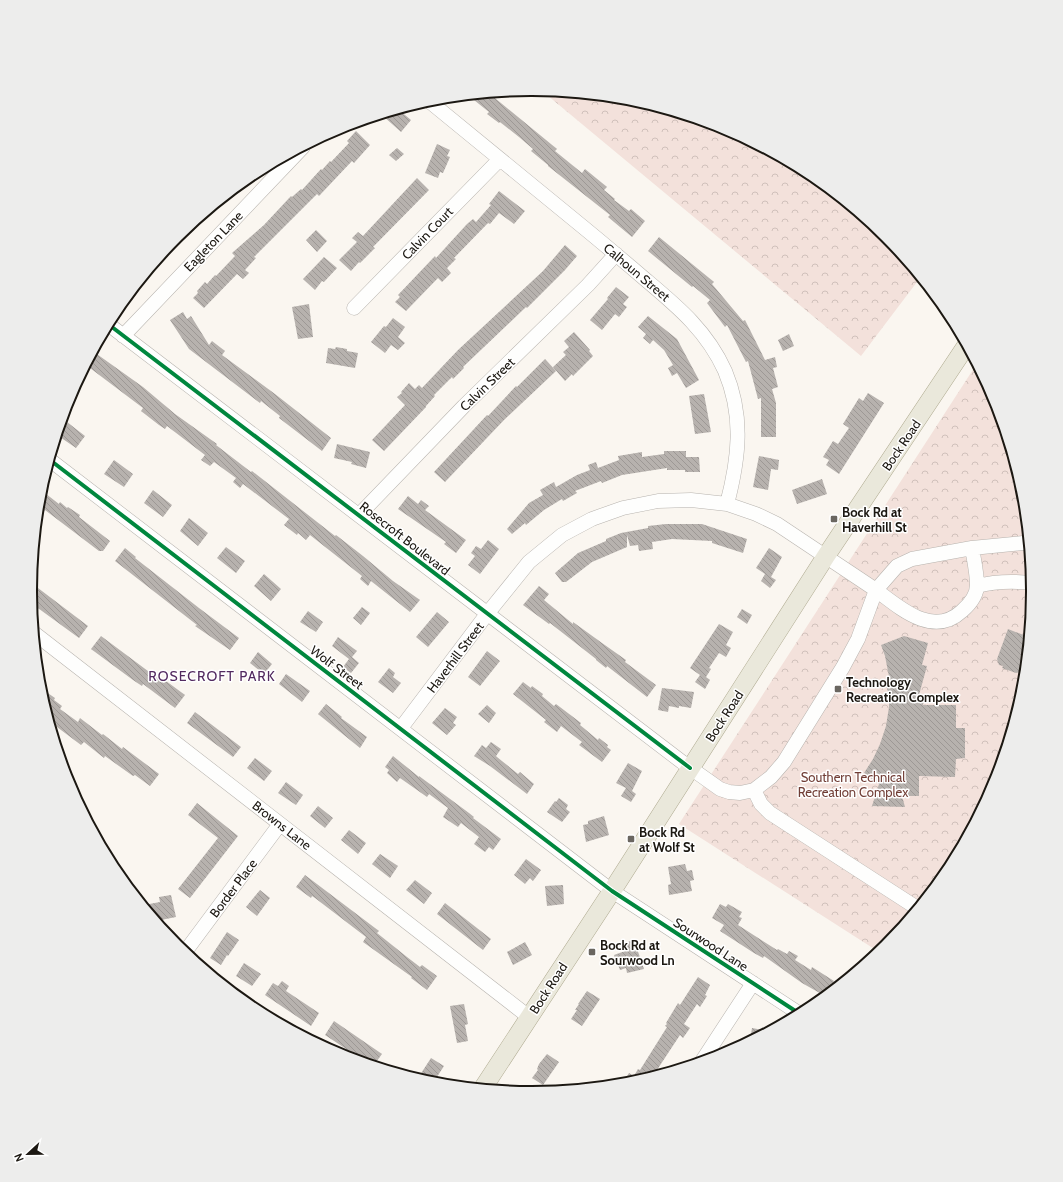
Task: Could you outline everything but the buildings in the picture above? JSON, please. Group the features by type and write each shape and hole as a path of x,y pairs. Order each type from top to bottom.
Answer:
{"main road":[{"name":"Bock Road","path":"486,1083 612,891 826,556 963,350"}],"street":[{"name":"Calhoun Street","path":"435,106 616,254 690,318 716,353 725,371 734,398 738,427 737,460 727,504"},
{"name":"Eagleton Lane","path":"123,336 292,159"},
{"name":"Calvin Court","path":"354,308 500,159"},
{"name":"Calvin Street","path":"359,515 464,406 583,290 616,254"},
{"name":"Rosecroft Boulevard","path":"113,328 713,786 729,792 740,793 754,790"},
{"name":"Wolf Street","path":"54,463 612,891"},
{"name":"Haverhill Street","path":"401,728 487,614 522,570 539,553 562,535 592,519 623,508 658,501 691,500 727,504 756,514 777,524 916,618 943,622 956,617 972,603 977,586"},
{"path":"913,905 770,813 761,804 754,790 771,777 784,762 843,667 858,639 876,590 897,566 912,559 972,548 1024,543"},
{"path":"972,548 977,586 992,582 1026,582"},
{"name":"Browns Lane","path":"39,637 529,1017"},
{"name":"Border Place","path":"189,947 280,824"},
{"name":"Sourwood Lane","path":"612,891 794,1010"},
{"path":"707,1053 752,983"}],"green space":[{"path":"550,97 596,101 628,106 659,113 721,134 750,147 779,163 833,199 858,219 881,241 917,282 861,356"},
{"name":"Southern Technical Recreation Complex","path":"973,369 1000,432 1016,495 1022,526 1025,559 1025,623 1022,656 1016,687 1000,750 975,810 943,866 903,917 873,948 679,824"}],"cycle path":[{"path":"113,328 690,768"},
{"path":"54,463 612,891 794,1010"}],"place":[{"name":"Bock Rd at Haverhill St","path":"834,519"},
{"name":"Technology Recreation Complex","path":"838,689"},
{"name":"Bock Rd at Wolf St","path":"631,839"},
{"name":"Bock Rd at Sourwood Ln","path":"592,952"}],"district":[{"name":"ROSECROFT PARK","path":"212,676"}]}
